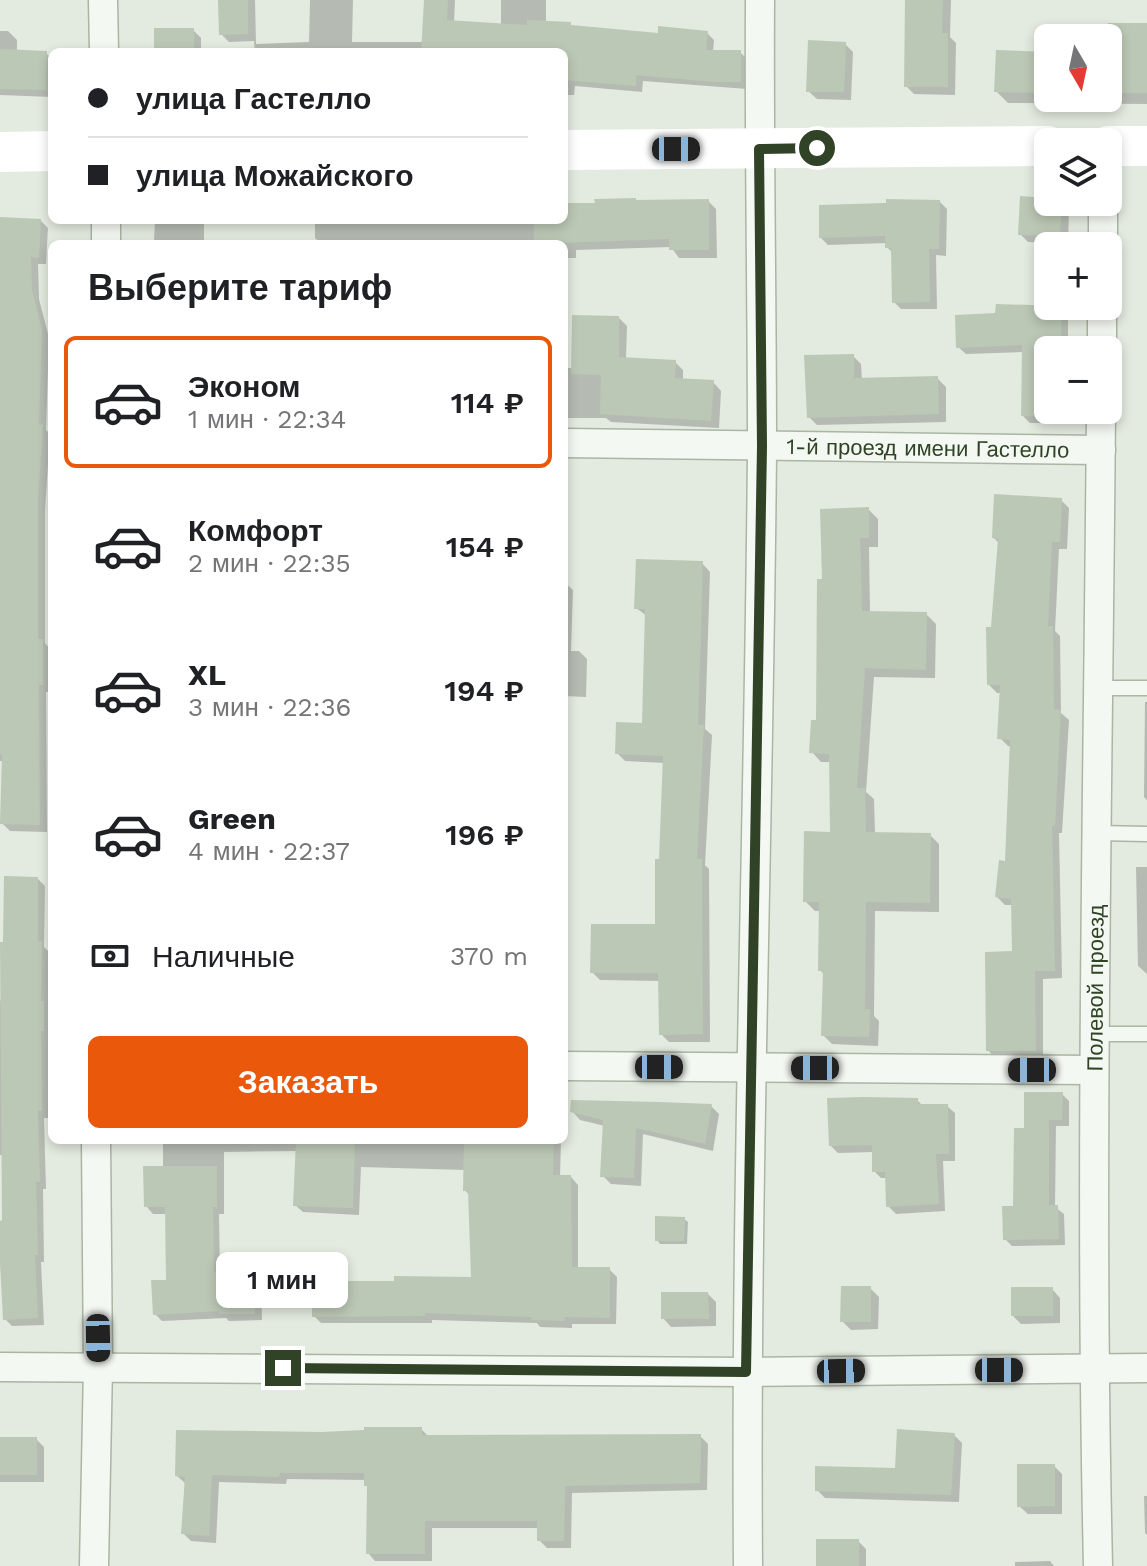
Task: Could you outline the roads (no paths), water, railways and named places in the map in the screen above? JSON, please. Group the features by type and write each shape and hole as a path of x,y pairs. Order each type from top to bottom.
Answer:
{"street":[{"path":"103,0 104,48"},
{"path":"748,1566 746,1372 762,446 760,0"},
{"path":"568,150 1034,146"},
{"path":"1122,146 1147,146"},
{"path":"0,152 48,151"},
{"name":"Полевой проезд","path":"1098,1566 1094,1369 1094,1034 1101,424"},
{"name":"1-й проезд имени Гастелло","path":"568,443 1101,450"},
{"path":"568,1066 1094,1070"},
{"path":"94,1566 98,1366 96,1144"},
{"path":"0,1367 746,1372 1147,1368"}],"lane":[{"path":"1098,688 1147,688"},
{"path":"1097,833 1147,834"},
{"path":"1094,1034 1147,1034"}]}
